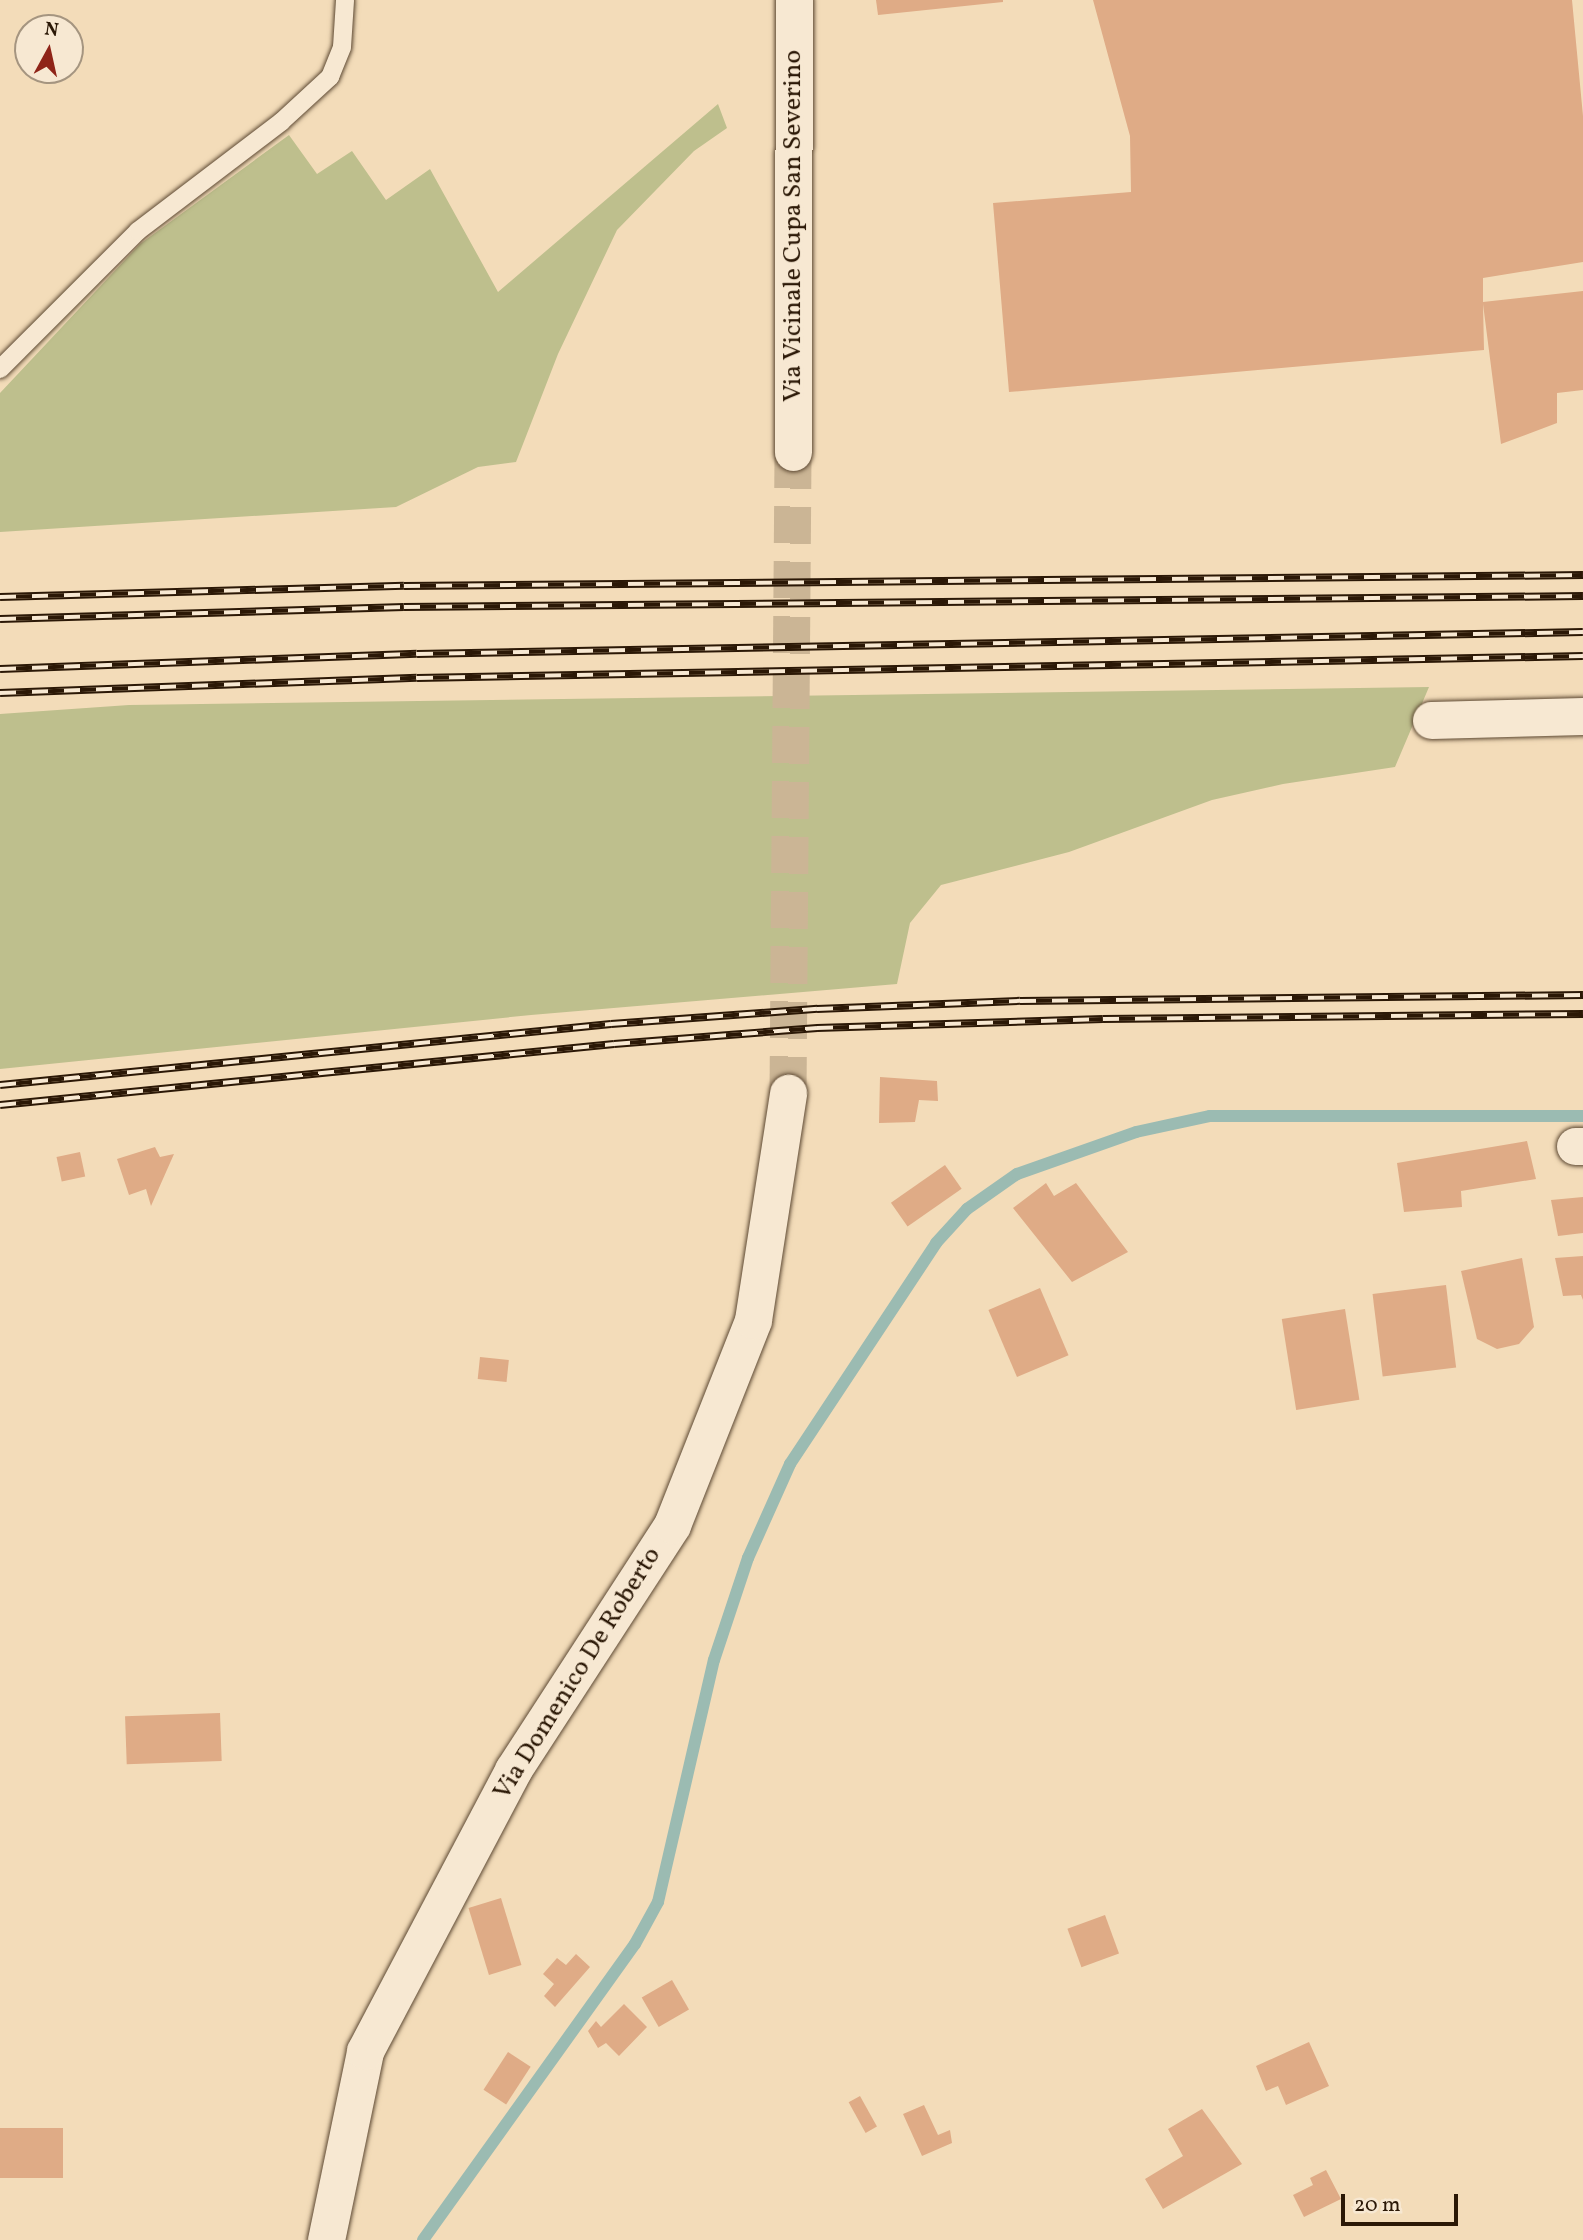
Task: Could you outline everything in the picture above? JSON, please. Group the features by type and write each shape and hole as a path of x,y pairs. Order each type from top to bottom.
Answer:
{"street":[{"name":"Via Vicinale Cupa San Severino","path":"793,452 794,0"},
{"path":"1431,720 1583,716"},
{"name":"Via Domenico De Roberto","path":"327,2240 365,2051 513,1770 672,1525 753,1320 788,1093"}],"lane":[{"path":"0,369 138,231 281,122 330,77 342,47 345,0"}],"green space":[{"path":"718,104 727,128 694,151 617,230 558,354 516,462 478,467 396,507 0,532 0,393 140,244 289,135 317,174 352,151 386,200 430,169 498,292"},
{"path":"1429,687 1395,767 1283,784 1212,800 1069,852 941,885 910,923 897,984 531,1015 0,1069 0,714 129,705"}],"building":[{"path":"876,0 1003,0 1003,2 878,15"},
{"path":"1093,0 1572,0 1583,116 1583,262 1483,278 1483,302 1583,291 1583,390 1557,393 1557,423 1501,444 1483,304 1484,350 1009,392 993,203 1131,192 1130,136"},
{"path":"880,1077 937,1081 938,1101 919,1100 915,1122 879,1123"},
{"path":"1527,1141 1536,1179 1461,1191 1462,1207 1404,1212 1397,1163"},
{"path":"155,1147 160,1157 174,1154 151,1206 146,1189 129,1195 117,1159"},
{"path":"80,1152 85,1176 62,1181 57,1157"},
{"path":"945,1165 962,1189 908,1227 891,1203"},
{"path":"1046,1183 1054,1196 1076,1183 1128,1252 1072,1282 1013,1208"},
{"path":"1583,1197 1583,1233 1558,1236 1551,1200"},
{"path":"1583,1256 1583,1300 1581,1295 1563,1296 1555,1258"},
{"path":"1522,1258 1534,1327 1519,1344 1497,1349 1477,1339 1461,1271"},
{"path":"1446,1285 1456,1367 1383,1376 1373,1294"},
{"path":"1040,1288 1069,1355 1017,1377 988,1310"},
{"path":"1345,1309 1359,1400 1296,1410 1282,1319"},
{"path":"480,1357 509,1360 507,1382 478,1379"},
{"path":"220,1713 222,1761 127,1764 125,1716"},
{"path":"501,1898 521,1965 489,1975 468,1908"},
{"path":"1105,1915 1119,1954 1081,1967 1067,1929"},
{"path":"576,1954 590,1967 555,2007 544,1996 554,1984 543,1974 557,1958 566,1965"},
{"path":"672,1980 689,2009 659,2027 642,1998"},
{"path":"624,2004 647,2027 619,2056 606,2043 598,2048 588,2031 596,2021 601,2027"},
{"path":"1309,2042 1329,2086 1286,2105 1278,2086 1266,2091 1256,2066"},
{"path":"508,2052 531,2067 506,2104 483,2090"},
{"path":"860,2096 877,2127 866,2133 849,2102"},
{"path":"924,2105 938,2135 950,2130 952,2143 922,2156 903,2114"},
{"path":"1202,2109 1242,2164 1163,2209 1145,2179 1183,2156 1168,2129"},
{"path":"0,2128 63,2128 63,2178 0,2178"},
{"path":"1326,2170 1341,2199 1304,2217 1293,2195 1313,2185 1310,2178"}],"waterway":[{"path":"423,2240 635,1944 658,1902 714,1660 748,1558 790,1464 936,1243 967,1209 1017,1174 1136,1132 1210,1116 1583,1116"}],"tunnel":[{"path":"788,1093 793,452"}],"railway":[{"path":"0,597 404,586 1583,575"},
{"path":"0,619 404,607 1583,596"},
{"path":"0,669 417,654 1583,632"},
{"path":"0,693 417,678 1583,656"},
{"path":"0,1085 611,1024 817,1009 1020,1001 1583,995"},
{"path":"0,1105 614,1044 817,1028 1103,1019 1583,1014"}]}
